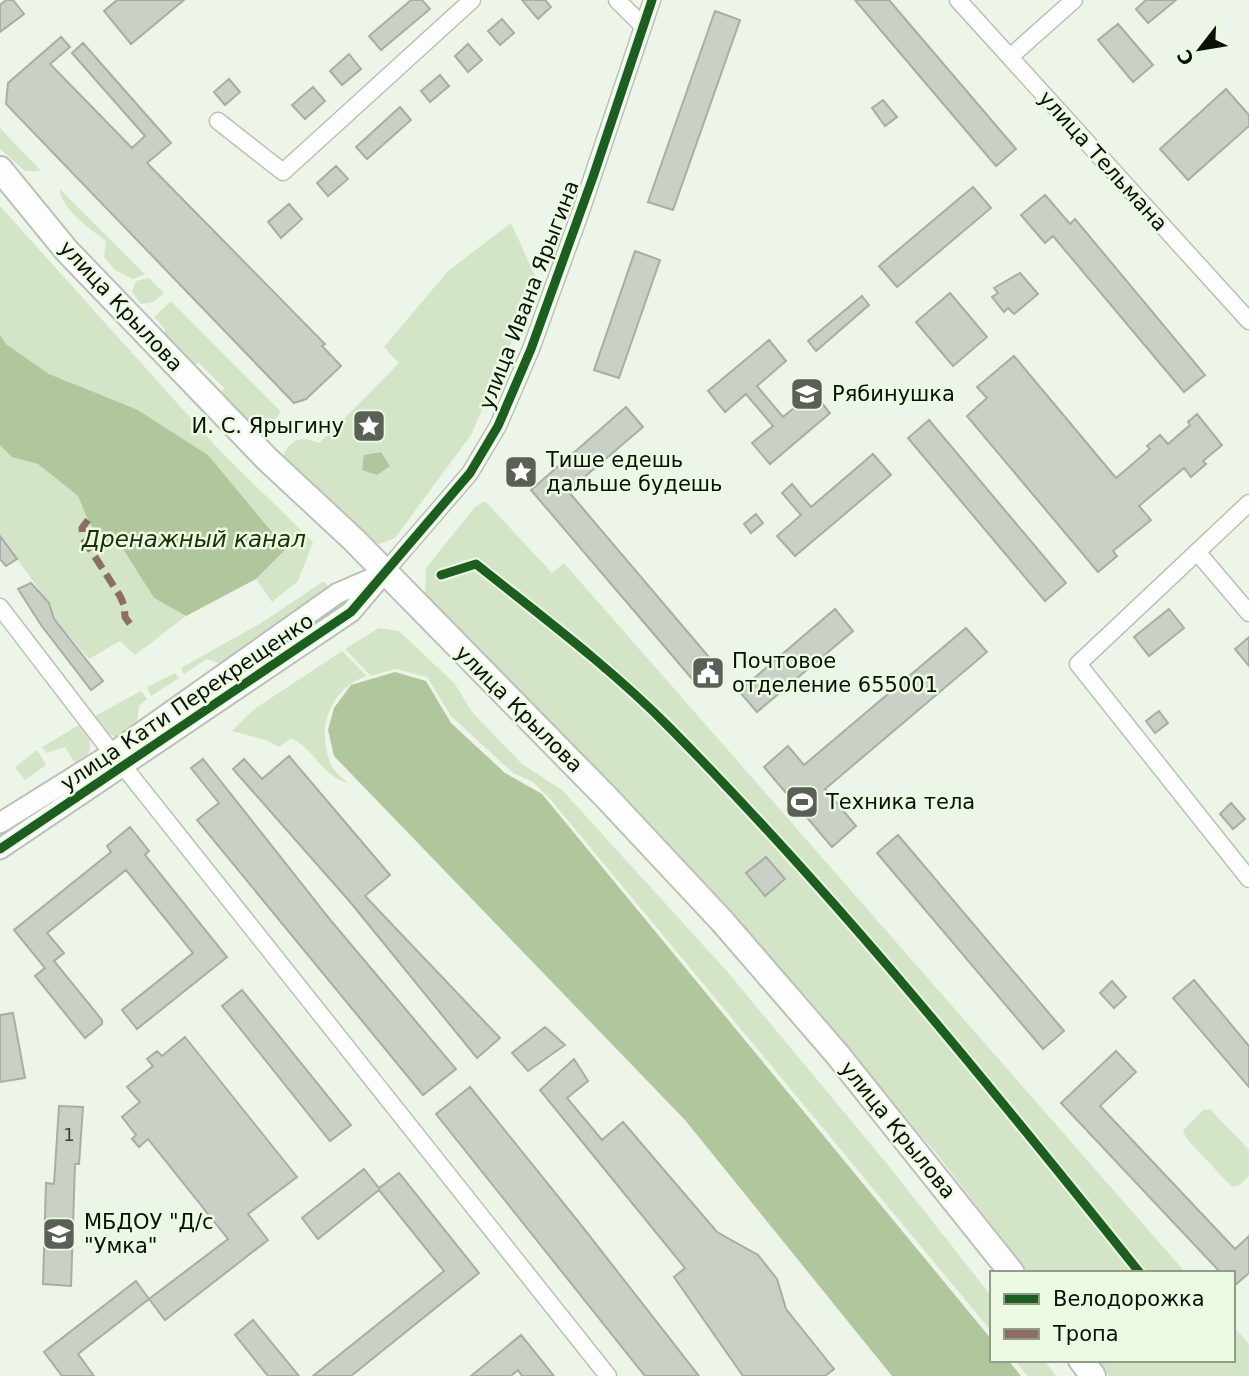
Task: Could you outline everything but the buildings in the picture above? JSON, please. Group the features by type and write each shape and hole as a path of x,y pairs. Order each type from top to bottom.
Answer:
{"main road":[{"name":"улица Крылова","path":"0,169 67,251 267,459 354,539 384,573 606,797 722,921 863,1086 1010,1271"},
{"path":"1082,1362 1093,1376"}],"street":[{"path":"218,121 283,172 472,0"},
{"path":"617,0 643,26"},
{"name":"улица Ивана Ярыгина","path":"384,573 470,473 498,426 531,349 652,0"},
{"name":"улица Тельмана","path":"958,0 1249,321"},
{"path":"1010,57 1074,0"},
{"path":"1249,503 1078,664 1249,879"},
{"path":"1198,553 1249,613"},
{"name":"улица Кати Перекрещенко","path":"0,849 338,593 384,573"},
{"path":"0,607 118,760 608,1376"},
{"name":"улица Кати Перекрещенко","path":"0,823 118,760"}],"shaded area":[{"path":"0,128 41,171 25,171 0,149"},
{"path":"60,189 145,274 133,279 115,270 104,257 106,241 71,212"},
{"path":"0,206 222,453 313,542 298,581 272,602 256,579 286,549 136,409 49,374 6,344 0,335"},
{"path":"511,223 536,278 506,356 471,435 395,538 379,544 366,539 287,464 283,457 289,446 297,440 319,443 399,363 384,347 448,271"},
{"path":"149,278 164,293 153,302 141,304 132,292 136,281"},
{"path":"171,301 281,412 265,432 256,434 220,398 224,388 199,363 189,365 163,339 165,329 154,317"},
{"path":"0,445 13,457 38,464 78,496 89,523 121,546 154,598 186,616 135,655 120,641 89,659 54,619 49,603 0,536"},
{"path":"485,501 552,573 564,563 1184,1271 1027,1271 936,1153 754,941 425,600 426,568 475,507"},
{"path":"324,581 331,590 224,665 207,659 184,674 181,668 261,623"},
{"path":"379,628 399,631 455,684 472,712 522,764 562,790 725,969 888,1165 990,1294 990,1330 551,800 533,782 513,773 451,716 427,677 395,669 371,676 345,649"},
{"path":"342,651 367,676 344,689 330,710 326,722 326,748 331,765 348,783 331,774 307,749 291,738 279,747 266,740 232,731 253,710"},
{"path":"175,673 179,678 151,696 147,687"},
{"path":"141,691 147,699 139,706 137,722 117,737 107,734 91,718"},
{"path":"79,725 87,735 90,746 88,754 75,763 65,747 47,753 42,747"},
{"path":"37,750 46,765 25,780 15,767"},
{"path":"1210,1109 1249,1150 1249,1176 1238,1186 1231,1186 1186,1138 1183,1130 1203,1110"},
{"path":"1235,1328 1249,1344 1249,1376 1109,1376 1098,1362 1235,1362"},
{"path":"1016,1362 1046,1362 1056,1376 1027,1376"}],"water":[{"name":"Дренажный канал","path":"0,335 6,344 49,374 136,409 208,455 286,549 256,579 186,616 154,598 121,546 109,546 89,523 78,496 38,464 12,457 0,445"},
{"path":"381,452 390,466 377,475 362,470 364,455"},
{"path":"395,672 426,681 451,723 505,773 542,794 990,1338 990,1362 1010,1362 1021,1376 892,1376 685,1120 334,756 328,730 334,708 351,685"}],"marked path":[{"path":"88,520 82,528 83,538 120,596 125,617 132,627"}],"cycle path":[{"path":"0,849 351,612 470,473 498,426 531,349 593,177 652,0"},
{"path":"441,575 476,564 600,663 670,728 793,859 912,994 1138,1271"}],"place":[{"name":"Рябинушка","path":"807,394"},
{"name":"И. С. Ярыгину","path":"369,426"},
{"name":"Тише едешь дальше будешь","path":"521,472"},
{"name":"Почтовое отделение 655001","path":"708,673"},
{"name":"Техника тела","path":"802,802"},
{"name":"МБДОУ \"Д/с \"Умка\"","path":"59,1234"}]}
